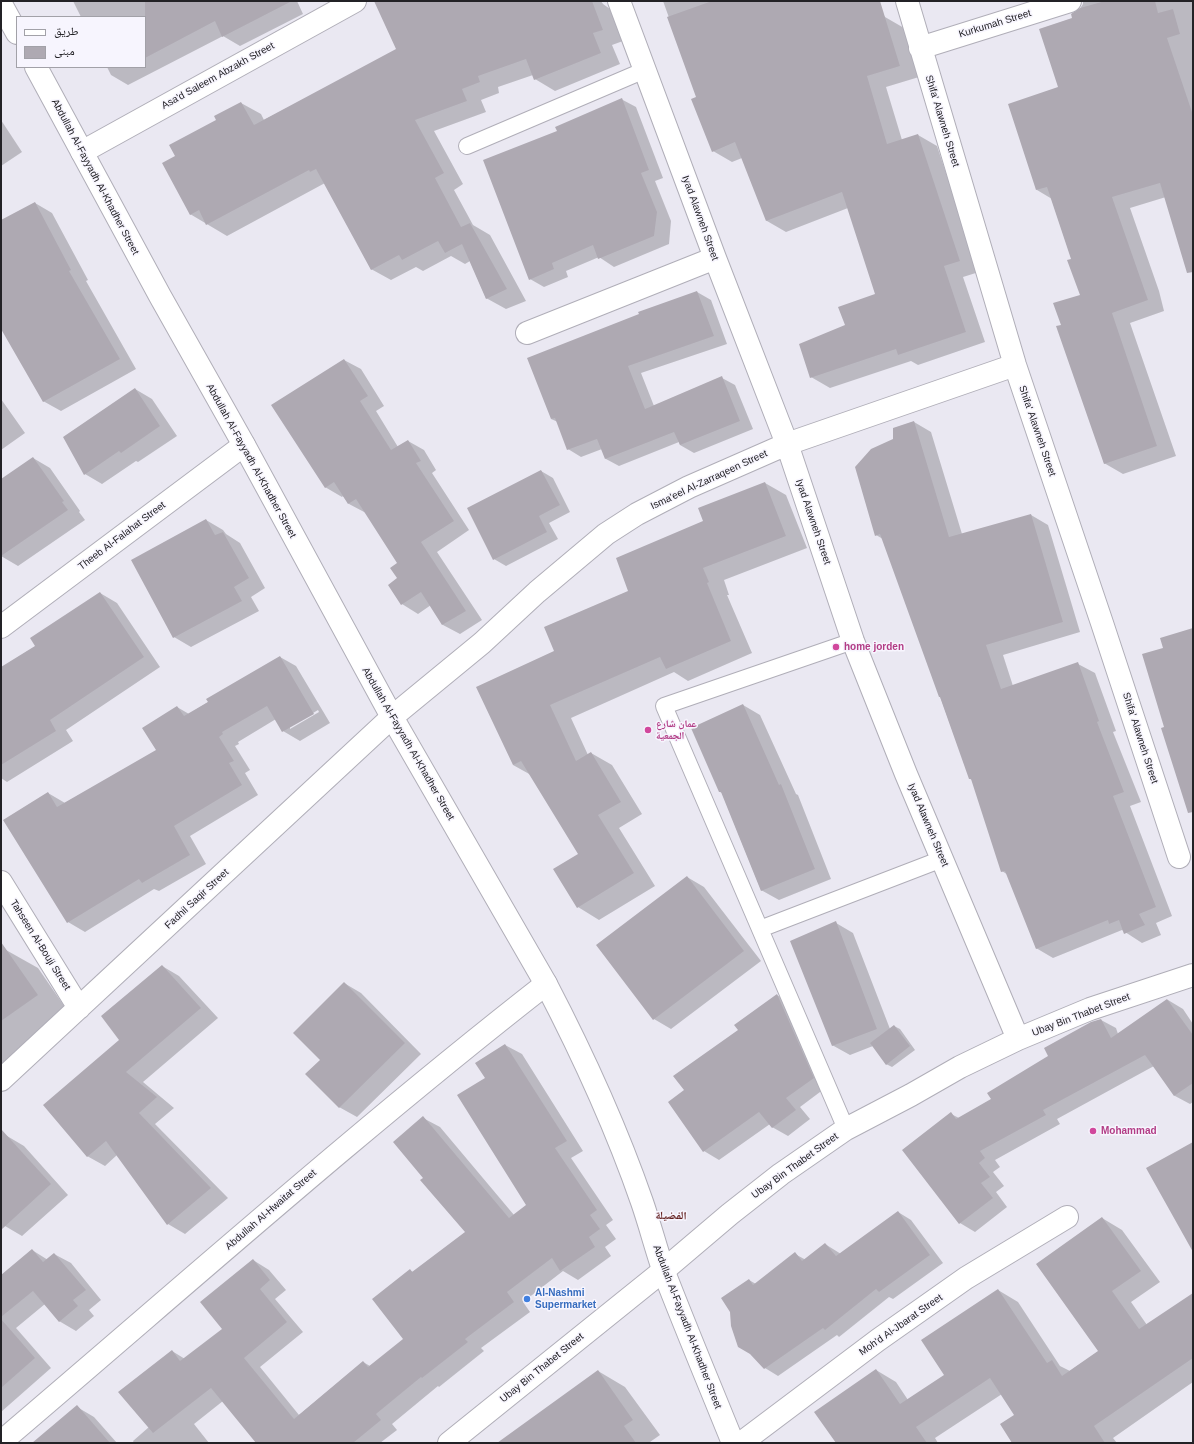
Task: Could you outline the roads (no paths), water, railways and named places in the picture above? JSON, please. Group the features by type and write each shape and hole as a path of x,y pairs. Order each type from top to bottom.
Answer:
{"street":[{"name":"Asa'd Saleem Abzakh Street","path":"82,152 355,1"},
{"name":"Iyad Alawneh Street","path":"619,1 715,258 787,444 854,641 906,774 1018,1039"},
{"name":"Shifa' Alawneh Street","path":"907,1 1015,366 1179,857"},
{"name":"Kurkumah Street","path":"920,48 1070,1"},
{"path":"1,4 16,31"},
{"name":"Abdullah Al-Fayyadh Al-Khadher Street","path":"37,68 160,296 244,445 392,717 546,984 592,1076 617,1136 643,1203 664,1270 733,1443"},
{"path":"527,333 715,258"},
{"name":"Isma'eel Al-Zarraqeen Street","path":"392,717 482,643 537,592 606,534 637,514 689,487 787,444 1015,366"},
{"name":"Theeb Al-Falahat Street","path":"1,627 244,445"},
{"name":"Fadhil Saqir Street","path":"1,1080 392,717"},
{"name":"Tahseen Al-Bouji Street","path":"1,882 79,1008"},
{"name":"Ubay Bin Thabet Street","path":"449,1443 664,1270 730,1214 781,1174 846,1129 1018,1039 1090,1009 1193,975"},
{"name":"Abdullah Al-Hwaitat Street","path":"1,1442 373,1124 546,984"},
{"name":"Moh'd Al-Jbarat Street","path":"741,1443 878,1340 966,1278 1067,1217"}],"lane":[{"path":"467,146 645,70"},
{"path":"846,1129 664,706 854,641"},
{"path":"760,929 942,859"}],"place":[{"name":"home jorden","path":"836,647"},
{"name":"عمان شارع الجمعية","path":"648,730"},
{"name":"Mohammad","path":"1093,1131"},
{"name":"Al-Nashmi Supermarket","path":"527,1299"}],"district":[{"name":"الفضيلة","path":"671,1216"}]}
